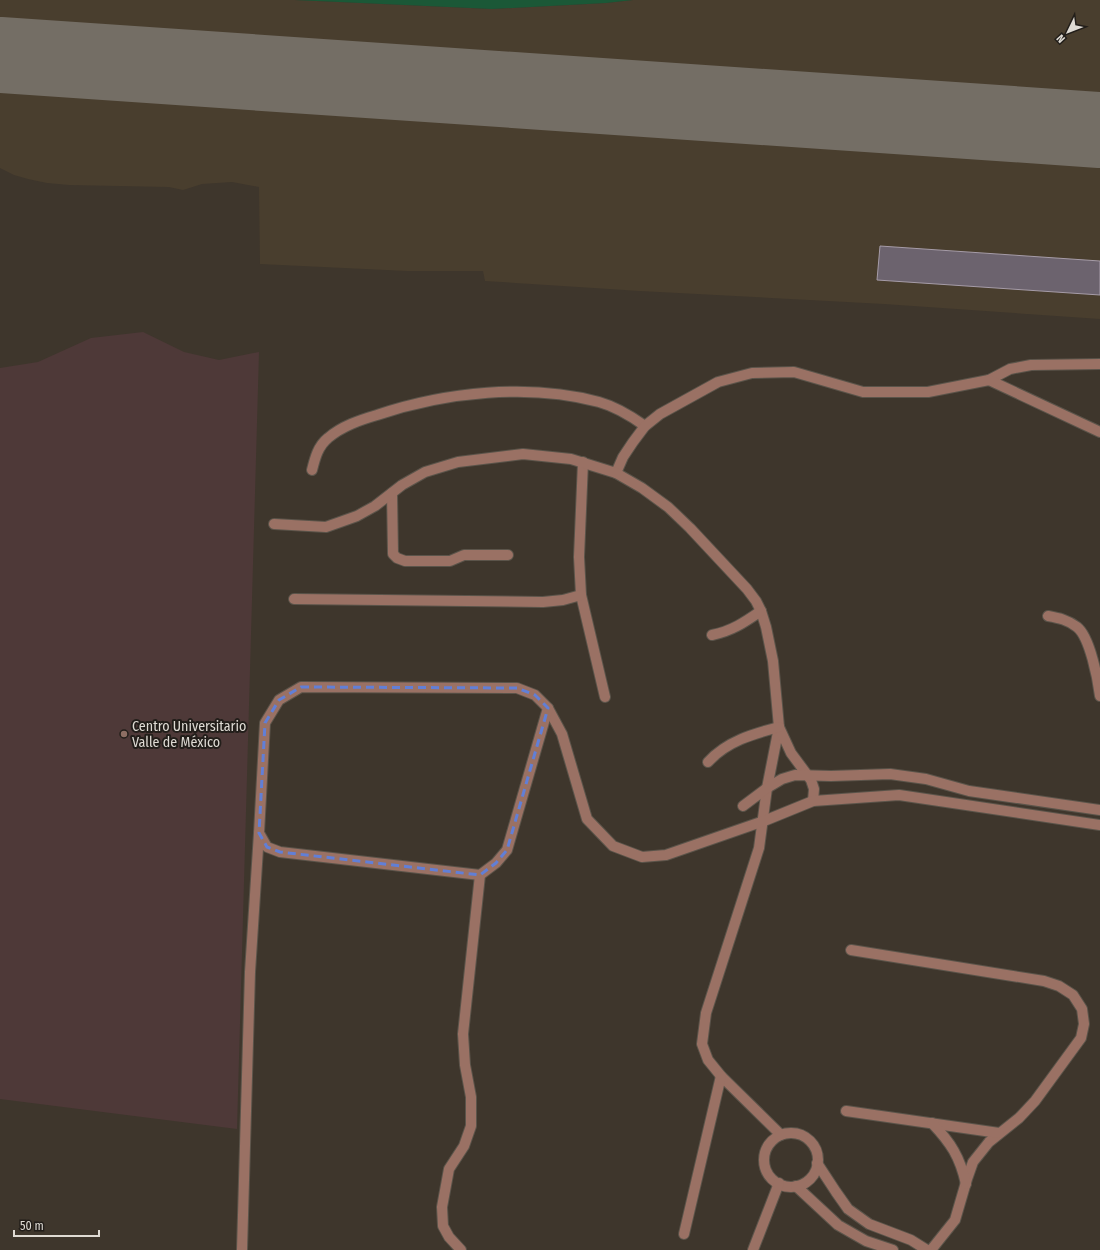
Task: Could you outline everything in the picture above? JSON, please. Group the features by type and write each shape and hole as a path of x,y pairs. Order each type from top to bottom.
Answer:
{"street":[{"path":"616,473 624,457 645,426 660,414 718,382 752,373 794,372 863,392 928,392 989,380 1010,369 1030,365 1100,364"},
{"path":"989,380 1100,432"},
{"path":"312,470 319,448 327,439 337,432 358,421 396,408 438,399 487,393 527,392 566,396 607,405 627,413 645,426"},
{"path":"274,524 326,527 357,516 375,506 402,485 425,472 458,462 523,454 571,459 616,473 642,488 668,507 690,528 747,589 756,601 766,627 773,661 779,727 767,788 764,820 759,848 706,1013 702,1044 708,1060 720,1076 781,1135"},
{"path":"583,462 579,543 581,594 605,697"},
{"path":"392,493 393,554 397,558 405,561 450,561 464,554 508,555"},
{"path":"294,599 543,602 563,600 581,594"},
{"path":"712,635 725,632 738,626 761,611"},
{"path":"1048,616 1065,620 1078,628 1088,645 1098,680 1100,696"},
{"path":"242,1250 250,972 265,723 279,700 301,687 517,688 535,695 548,708 562,734 587,819 614,846 642,857 666,855 813,801 899,795 1100,824"},
{"path":"259,833 267,847 280,852 480,875 496,864 507,850 548,708"},
{"path":"708,762 716,753 726,746 749,735 779,727"},
{"path":"779,727 791,753 810,776 814,790 813,801"},
{"path":"743,806 782,779 795,775 890,774 926,779 969,791 1100,810"},
{"path":"461,1250 449,1237 443,1226 442,1207 449,1169 464,1146 471,1126 471,1097 465,1065 463,1034 480,875"},
{"path":"851,950 1044,981 1059,986 1073,995 1082,1009 1084,1024 1081,1038 1035,1100 1019,1118 989,1142 974,1162 955,1220 931,1250"},
{"path":"684,1234 720,1076"},
{"path":"846,1111 999,1133"},
{"path":"932,1123 946,1137 954,1151 962,1166 966,1184"},
{"path":"818,1163 811,1178 796,1186 787,1186 778,1183 772,1178 767,1171 764,1162 768,1146 774,1139 781,1135 790,1133 799,1134 813,1145 817,1154 818,1163 848,1209 869,1224 911,1240 927,1250"},
{"path":"753,1250 778,1183"},
{"path":"796,1186 838,1225 866,1241 893,1250"}],"highlighted area":[{"path":"301,687 517,688 535,695 548,708 507,850 496,863 480,875 280,852 267,847 259,833 265,723 279,700"}],"shaded area":[{"path":"0,0 295,0 492,9 606,3 633,0 1100,0 1100,319 884,304 485,281 483,271 407,271 260,264 259,187 232,182 202,184 183,190 169,187 69,185 47,183 28,179 14,175 0,168"},
{"name":"Centro Universitario Valle de México","path":"143,332 184,352 219,360 259,352 237,1129 0,1099 0,368 38,362 91,338"}],"green space":[{"path":"295,0 633,0 606,3 492,9"}],"building":[{"path":"880,246 1100,261 1100,295 877,280"}],"runway":[{"path":"0,55 1100,130"}],"place":[{"name":"Centro Universitario Valle de México","path":"124,734"}]}
